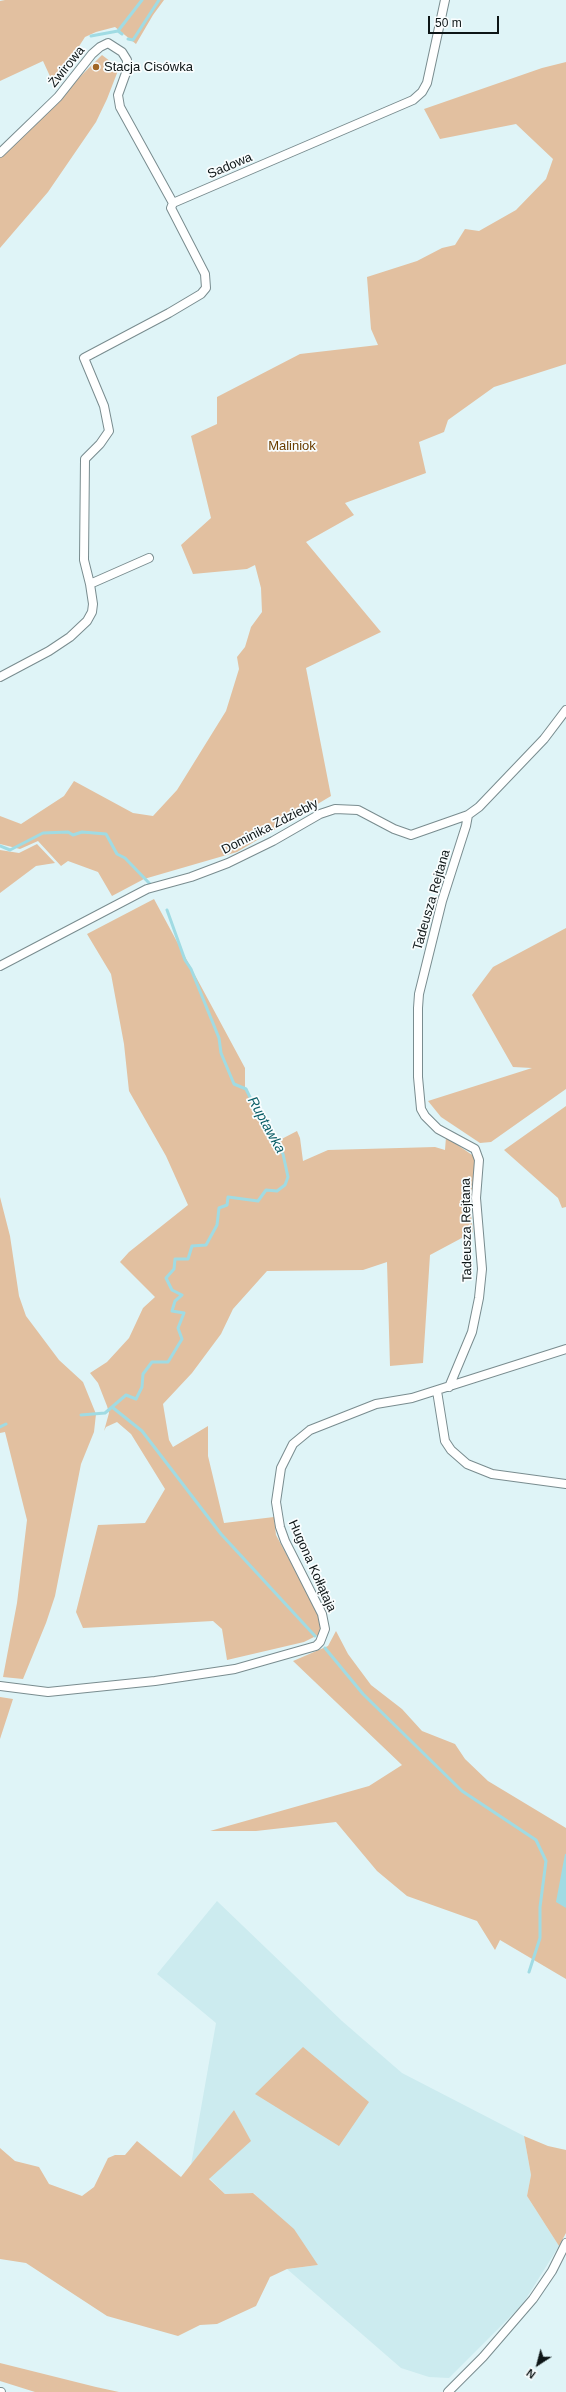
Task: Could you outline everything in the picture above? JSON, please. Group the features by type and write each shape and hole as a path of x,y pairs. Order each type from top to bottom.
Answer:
{"street":[{"name":"Sadowa","path":"173,203 413,100 422,92 427,82 445,0"},
{"name":"Żwirowa","path":"0,153 58,97 92,54 100,47 108,43 122,52 127,60 127,70 118,95 120,107 173,203"},
{"path":"0,677 49,651 70,637 87,621 92,612 93,604 90,584 84,560 85,459 100,444 109,431 104,406 84,358 169,314 201,294 206,288 205,274 171,208 173,203"},
{"path":"90,584 149,558"},
{"name":"Dominika Zdziebły","path":"0,966 147,889 191,877 228,863 273,841 320,814 335,809 358,810 394,829 411,835 468,816 479,807 544,739 566,710"},
{"name":"Tadeusza Rejtana","path":"449,1387 472,1332 479,1298 482,1269 476,1198 480,1160 475,1149 438,1129 425,1116 421,1109 418,1072 418,1008 419,994 442,901 468,816"},
{"name":"Hugona Kołłątaja","path":"0,1686 48,1692 177,1678 235,1669 316,1646 320,1642 325,1629 322,1614 285,1541 278,1514 277,1486 286,1456 293,1444 310,1430 376,1404 412,1398 566,1349"},
{"path":"437,1390 445,1441 451,1450 467,1464 492,1474 566,1484"},
{"path":"448,2392 488,2351 533,2299 552,2271 566,2243"}],"shaded area":[{"path":"217,1901 342,2021 402,2073 524,2136 531,2175 527,2196 559,2246 522,2305 449,2378 429,2377 401,2368 287,2269 318,2265 254,2193 225,2194 209,2178 250,2141 234,2110 191,2165 216,2023 157,1974"}],"green space":[{"path":"164,0 153,15 136,44 115,27 96,32 85,37 54,85 43,61 0,81 0,1"},
{"path":"102,55 119,68 96,122 48,192 0,248 0,156"},
{"name":"Maliniok","path":"566,62 566,364 494,387 448,420 444,432 419,442 426,473 345,503 354,515 306,542 381,632 306,668 331,796 237,852 144,879 112,896 98,872 68,861 61,866 38,841 20,849 0,844 0,816 21,824 64,796 74,781 133,813 153,816 177,790 226,711 239,669 237,657 245,647 251,627 262,612 261,588 255,565 247,569 193,574 181,545 211,518 191,436 217,424 217,397 300,354 378,345 371,329 367,277 417,261 442,248 455,245 465,229 479,231 516,210 546,179 553,159 516,124 440,139 424,109 542,68"},
{"path":"37,844 55,863 36,866 0,893 0,850 19,853"},
{"path":"154,899 245,1068 245,1087 272,1144 297,1131 300,1138 303,1161 328,1150 435,1147 445,1150 446,1137 478,1159 470,1206 473,1232 430,1255 423,1363 390,1366 387,1262 363,1270 267,1271 233,1309 221,1334 192,1373 163,1404 169,1440 173,1447 208,1426 208,1456 224,1523 274,1517 276,1535 316,1609 322,1625 318,1635 304,1642 227,1660 222,1629 213,1621 83,1628 76,1612 98,1525 145,1523 165,1489 131,1434 117,1422 106,1427 104,1431 109,1413 98,1383 90,1373 107,1362 129,1338 143,1308 155,1297 120,1262 129,1252 188,1205 166,1156 129,1091 124,1044 111,974 87,934"},
{"path":"566,928 566,1089 491,1142 480,1143 441,1117 428,1101 532,1068 513,1067 472,995 493,967"},
{"path":"566,1106 566,1207 562,1208 558,1198 504,1150"},
{"path":"0,1197 10,1236 19,1296 26,1316 59,1360 83,1382 96,1414 94,1432 81,1464 55,1596 46,1623 23,1679 3,1677 17,1603 27,1520 5,1432 0,1433"},
{"path":"336,1631 348,1654 371,1685 402,1709 422,1731 455,1744 465,1759 488,1781 566,1828 566,1979 500,1940 495,1950 477,1921 407,1896 377,1871 336,1822 256,1831 210,1831 369,1786 402,1765 293,1661 328,1646"},
{"path":"0,1697 13,1699 0,1739"},
{"path":"303,2047 369,2102 339,2146 255,2094"},
{"path":"234,2110 251,2141 209,2179 225,2194 253,2193 294,2229 318,2265 287,2269 270,2277 256,2306 217,2324 200,2325 178,2336 107,2316 26,2263 0,2259 0,2148 15,2161 39,2167 49,2184 82,2196 94,2187 108,2158 115,2155 125,2155 137,2141 181,2177"},
{"path":"524,2136 548,2146 566,2150 566,2233 559,2246 527,2196 531,2175"},
{"path":"0,2363 119,2392 35,2392 0,2381"}],"water":[{"path":"566,1854 566,1908 556,1902"}],"waterway":[{"path":"118,31 142,0"},
{"path":"128,39 133,40 159,0"},
{"path":"91,36 118,31 122,34"},
{"name":"Ruptawka","path":"0,846 10,850 43,833 68,832 73,835 82,832 106,834 117,854 125,858 150,884"},
{"name":"Ruptawka","path":"81,1415 105,1413 126,1395 136,1399 142,1387 143,1374 152,1362 168,1362 182,1339 178,1328 184,1313 172,1311 175,1301 182,1295 172,1290 166,1278 174,1269 175,1259 188,1259 192,1246 206,1245 217,1225 219,1208 227,1205 228,1197 258,1201 266,1190 277,1191 285,1185 288,1177 283,1154 263,1124 246,1089 234,1084 221,1053 219,1038 191,969 185,960 167,910"},
{"path":"112,1407 142,1431 221,1534 315,1636"},
{"name":"Ruptawka","path":"0,1427 6,1424"},
{"path":"325,1648 363,1694 462,1791 536,1840 546,1861 540,1907 540,1938 529,1972"}],"place":[{"name":"Stacja Cisówka","path":"96,67"}]}
